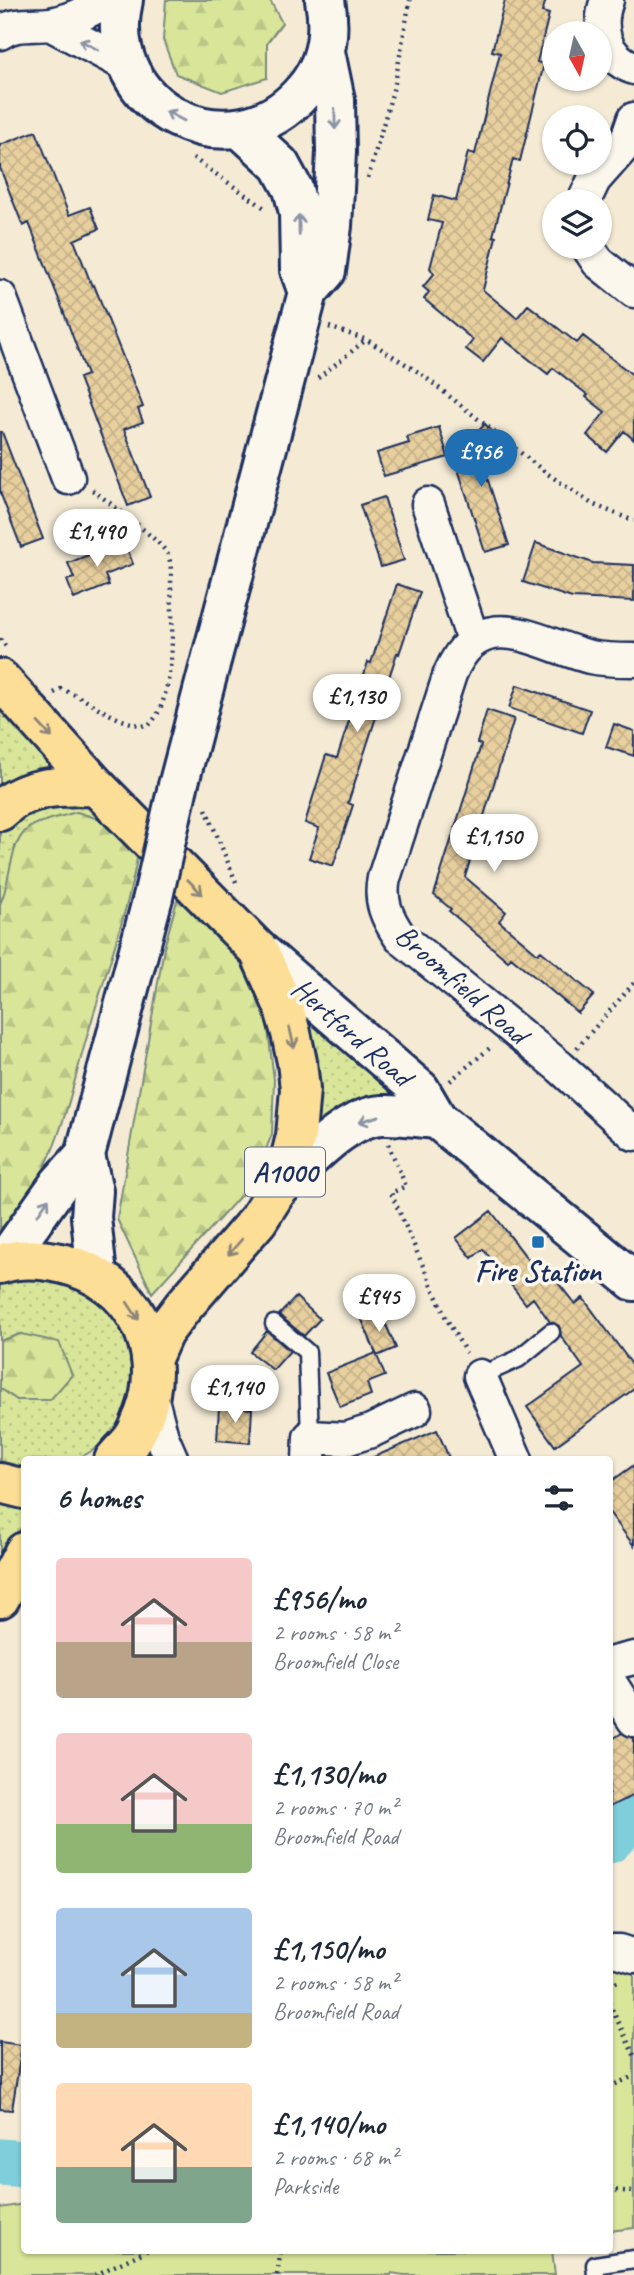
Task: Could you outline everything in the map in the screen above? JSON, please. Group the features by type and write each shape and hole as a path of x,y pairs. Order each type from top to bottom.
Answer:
{"main road":[{"path":"123,0 120,39 128,66 137,83 152,101 171,115 193,125 216,129 240,128 269,119 294,103 313,80 329,18"},
{"path":"2,1263 59,1184 85,1155 153,897 192,797 307,292 326,271 332,226 336,152 329,18"},
{"path":"240,128 280,165 293,189 299,212 300,271 307,292"},
{"name":"A1000","path":"0,679 96,786 259,951 283,1005 297,1062 300,1089 296,1136 290,1160 277,1190 258,1220 163,1333 152,1358"},
{"path":"0,811 20,797 38,790 96,786"},
{"name":"Hertford Road","path":"259,951 420,1090 437,1119 634,1281"},
{"name":"Hertford Road","path":"277,1190 347,1127 367,1118 383,1115 437,1119"},
{"path":"85,1155 93,1191 91,1217 97,1276"},
{"path":"2,1263 32,1259 75,1266 113,1287 132,1307 145,1331 152,1358 151,1396 137,1433 117,1456"},
{"path":"0,1483 21,1488"},
{"path":"0,1598 21,1558"}],"street":[{"path":"0,33 6,28 32,23 50,24 84,13 108,0"},
{"path":"607,0 601,15 607,46 616,58 634,68"},
{"path":"50,24 128,66"},
{"path":"590,189 594,180 625,145 634,120"},
{"path":"596,259 634,291"},
{"path":"0,297 68,478"},
{"path":"428,504 473,640 493,632 514,632 592,657 634,660"},
{"name":"Broomfield Road","path":"473,640 456,659 450,674 384,878 382,899 390,922 400,937 560,1067 634,1135"},
{"path":"480,1376 514,1456"},
{"path":"151,1396 170,1456"},
{"path":"309,1448 371,1431 415,1410"},
{"path":"613,1663 634,1658"},
{"path":"613,1688 634,1720"},
{"path":"613,1951 634,1956"}],"lane":[{"path":"274,1324 306,1352 309,1448"},
{"path":"480,1376 518,1359 551,1332"},
{"path":"596,2275 595,2265 634,2259"}],"path":[{"path":"366,186 395,83 411,0"},
{"path":"325,326 367,340 420,373 545,472 592,505 634,521"},
{"path":"308,386 367,340"},
{"path":"52,704 54,694 61,689 75,694 105,714 134,725 148,726 154,721 160,706 173,648 168,554 85,484 68,478"},
{"path":"192,797 237,885"},
{"path":"560,1067 634,983"},
{"path":"442,1076 450,1082 498,1042"},
{"path":"383,1115 389,1146 406,1186 391,1193 445,1316 480,1376"},
{"path":"613,2011 634,2054"},
{"path":"613,2085 634,2076"},
{"path":"613,2190 634,2192"},
{"path":"94,2275 139,2254"},
{"path":"277,2275 280,2254"}],"green space":[{"path":"166,0 270,0 282,23 267,43 267,78 222,92 176,74 163,40"},
{"path":"0,702 67,778 0,798"},
{"path":"83,804 117,825 15,846 6,893 0,904 0,826 33,808"},
{"path":"77,812 117,825 138,853 134,875 59,1133 36,1184 20,1208 0,1229 0,904 19,839 34,825"},
{"path":"178,897 235,952 266,1013 274,1080 272,1134 253,1182 152,1293 117,1219 164,948"},
{"path":"299,1001 410,1097 314,1137 319,1097 311,1040"},
{"path":"37,1275 74,1284 93,1293 111,1310 124,1332 130,1356 131,1380 127,1404 116,1426 100,1445 81,1456 21,1456 21,1466 0,1461 0,1388 17,1400 21,1334 0,1341 0,1282"},
{"path":"21,1334 59,1342 72,1375 50,1400 17,1400 0,1388 0,1341"},
{"path":"0,1499 21,1503 21,1528 0,1561"},
{"path":"613,1961 634,1966 634,2228 613,2231"},
{"path":"21,2204 21,2254 552,2254 555,2275 0,2275 0,2208"}],"building":[{"path":"505,0 546,0 542,12 549,14 547,21 542,21 542,42 537,62 542,63 542,72 520,161 513,159 493,236 496,237 483,290 517,318 528,305 577,343 583,336 634,376 634,440 624,431 607,452 587,435 605,412 586,397 588,395 553,368 548,374 502,338 483,362 466,349 473,340 424,299 429,292 423,287 434,274 430,268 442,223 428,220 434,195 456,201 468,152 475,154 500,53 492,51"},
{"path":"36,131 69,215 90,207 99,229 74,240 143,407 138,409 143,422 124,429 150,497 128,506 79,378 87,375 61,305 29,223 23,226 0,168 0,145"},
{"path":"485,424 500,439 481,459 509,545 485,552 454,457"},
{"path":"439,427 448,457 384,476 377,453 409,443 407,437"},
{"path":"0,432 43,539 21,547 0,492"},
{"path":"384,497 404,560 381,567 360,505"},
{"path":"124,541 133,564 105,575 109,585 74,599 67,580 74,578 68,563"},
{"path":"536,543 593,563 634,565 634,601 572,598 523,582"},
{"path":"397,584 420,592 348,803 353,805 333,866 309,858 319,828 305,823 326,755 337,758"},
{"path":"517,685 590,710 582,733 509,708"},
{"path":"487,710 514,719 465,877 506,912 499,921 538,954 541,951 594,995 578,1013 511,957 508,961 434,895 481,745 477,743"},
{"path":"614,724 634,731 634,756 606,747"},
{"path":"491,1211 540,1275 547,1269 575,1304 583,1298 634,1367 634,1389 555,1446 527,1407 583,1367 561,1336 559,1326 550,1322 533,1298 526,1304 483,1249 472,1258 456,1238"},
{"path":"296,1297 320,1319 304,1336 279,1315"},
{"path":"381,1313 396,1348 377,1356 362,1320"},
{"path":"267,1331 290,1351 273,1370 250,1352"},
{"path":"376,1353 385,1376 367,1383 371,1395 340,1407 326,1373"},
{"path":"219,1407 252,1409 250,1443 217,1440"},
{"path":"437,1430 448,1456 376,1456"},
{"path":"634,1465 634,1546 613,1517 613,1480"},
{"path":"622,1733 634,1738 634,1795 613,1805 613,1739"},
{"path":"0,2042 21,2045 12,2110 0,2109"}],"waterway":[{"path":"613,1836 634,1814"},
{"path":"0,2162 21,2164"}],"place":[{"name":"Fire Station","path":"538,1242"}]}
